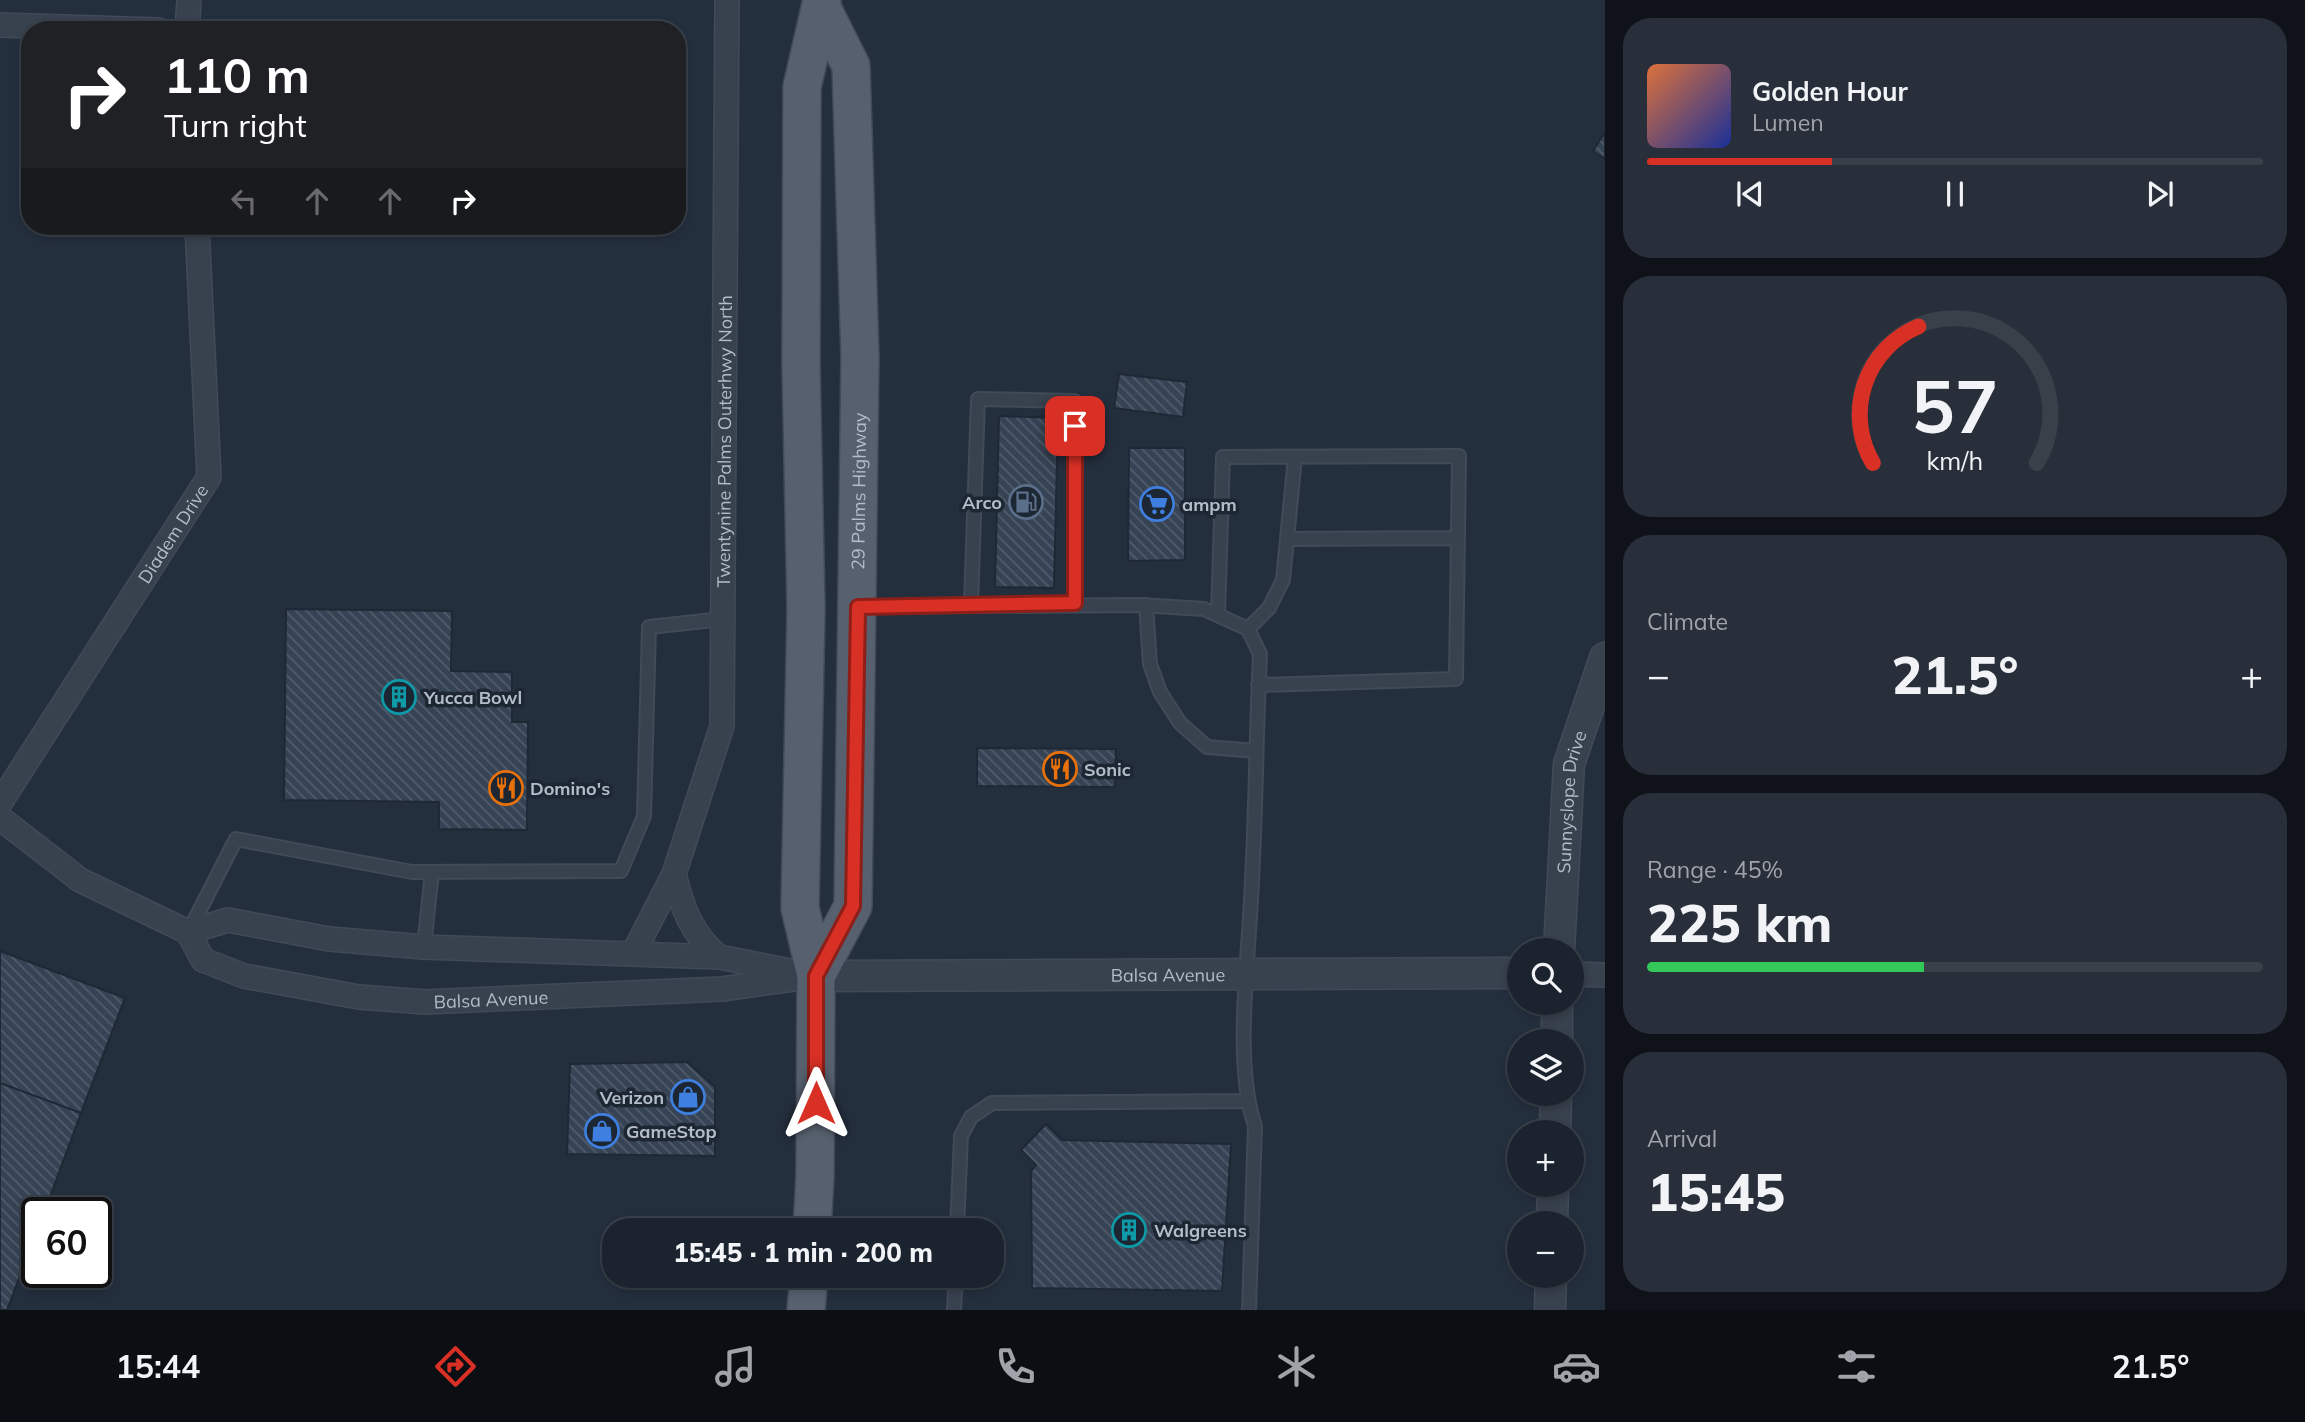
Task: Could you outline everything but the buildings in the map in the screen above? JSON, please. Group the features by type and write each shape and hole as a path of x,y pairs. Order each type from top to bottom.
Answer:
{"main road":[{"name":"29 Palms Highway","path":"816,976 853,906 860,357 851,66 822,3"},
{"name":"29 Palms Highway","path":"813,1218 816,976 800,908 806,609 801,364 802,87 822,3"},
{"path":"806,1310 808,1288"}],"street":[{"path":"188,21 189,0"},
{"name":"Twentynine Palms Outerhwy North","path":"634,952 674,874 722,726 727,0"},
{"path":"0,25 21,26"},
{"name":"Diadem Drive","path":"0,803 209,477 197,235"},
{"name":"Sunnyslope Drive","path":"1560,938 1569,764 1605,658"},
{"path":"0,818 80,880 188,932"},
{"path":"674,874 680,900 701,943 719,957"},
{"name":"Balsa Avenue","path":"816,976 719,957 634,952 424,947 329,939 228,920 188,932 203,960 244,976 359,997 425,1002 722,989 816,976 1507,973"},
{"path":"1584,974 1605,975"},
{"path":"1550,1310 1551,1288"}],"lane":[{"path":"971,605 978,399 1075,401 1075,603"},
{"path":"1218,615 1223,457 1459,456 1456,679 1258,685"},
{"path":"1248,629 1269,608 1283,580 1295,457"},
{"path":"1287,539 1458,538"},
{"path":"858,607 1075,603 1146,605 1204,609 1248,629 1260,654 1245,975 1246,1101 1255,1126 1249,1310"},
{"path":"1146,605 1150,664 1160,692 1180,723 1207,747 1256,751"},
{"path":"188,932 236,839 412,872 621,872 644,816 649,627 723,619"},
{"path":"424,947 432,872"},
{"path":"958,1218 961,1136 971,1117 992,1103 1246,1101"},
{"path":"954,1310 955,1288"}],"place":[{"name":"Arco","path":"1026,502"},
{"name":"ampm","path":"1157,504"},
{"name":"Yucca Bowl","path":"399,697"},
{"name":"Sonic","path":"1060,769"},
{"name":"Domino's","path":"506,788"},
{"name":"Verizon","path":"688,1097"},
{"name":"GameStop","path":"602,1131"},
{"name":"Walgreens","path":"1129,1230"}],"route":[{"path":"816,1103 816,976 853,906 858,607 1075,603 1075,426"}]}
